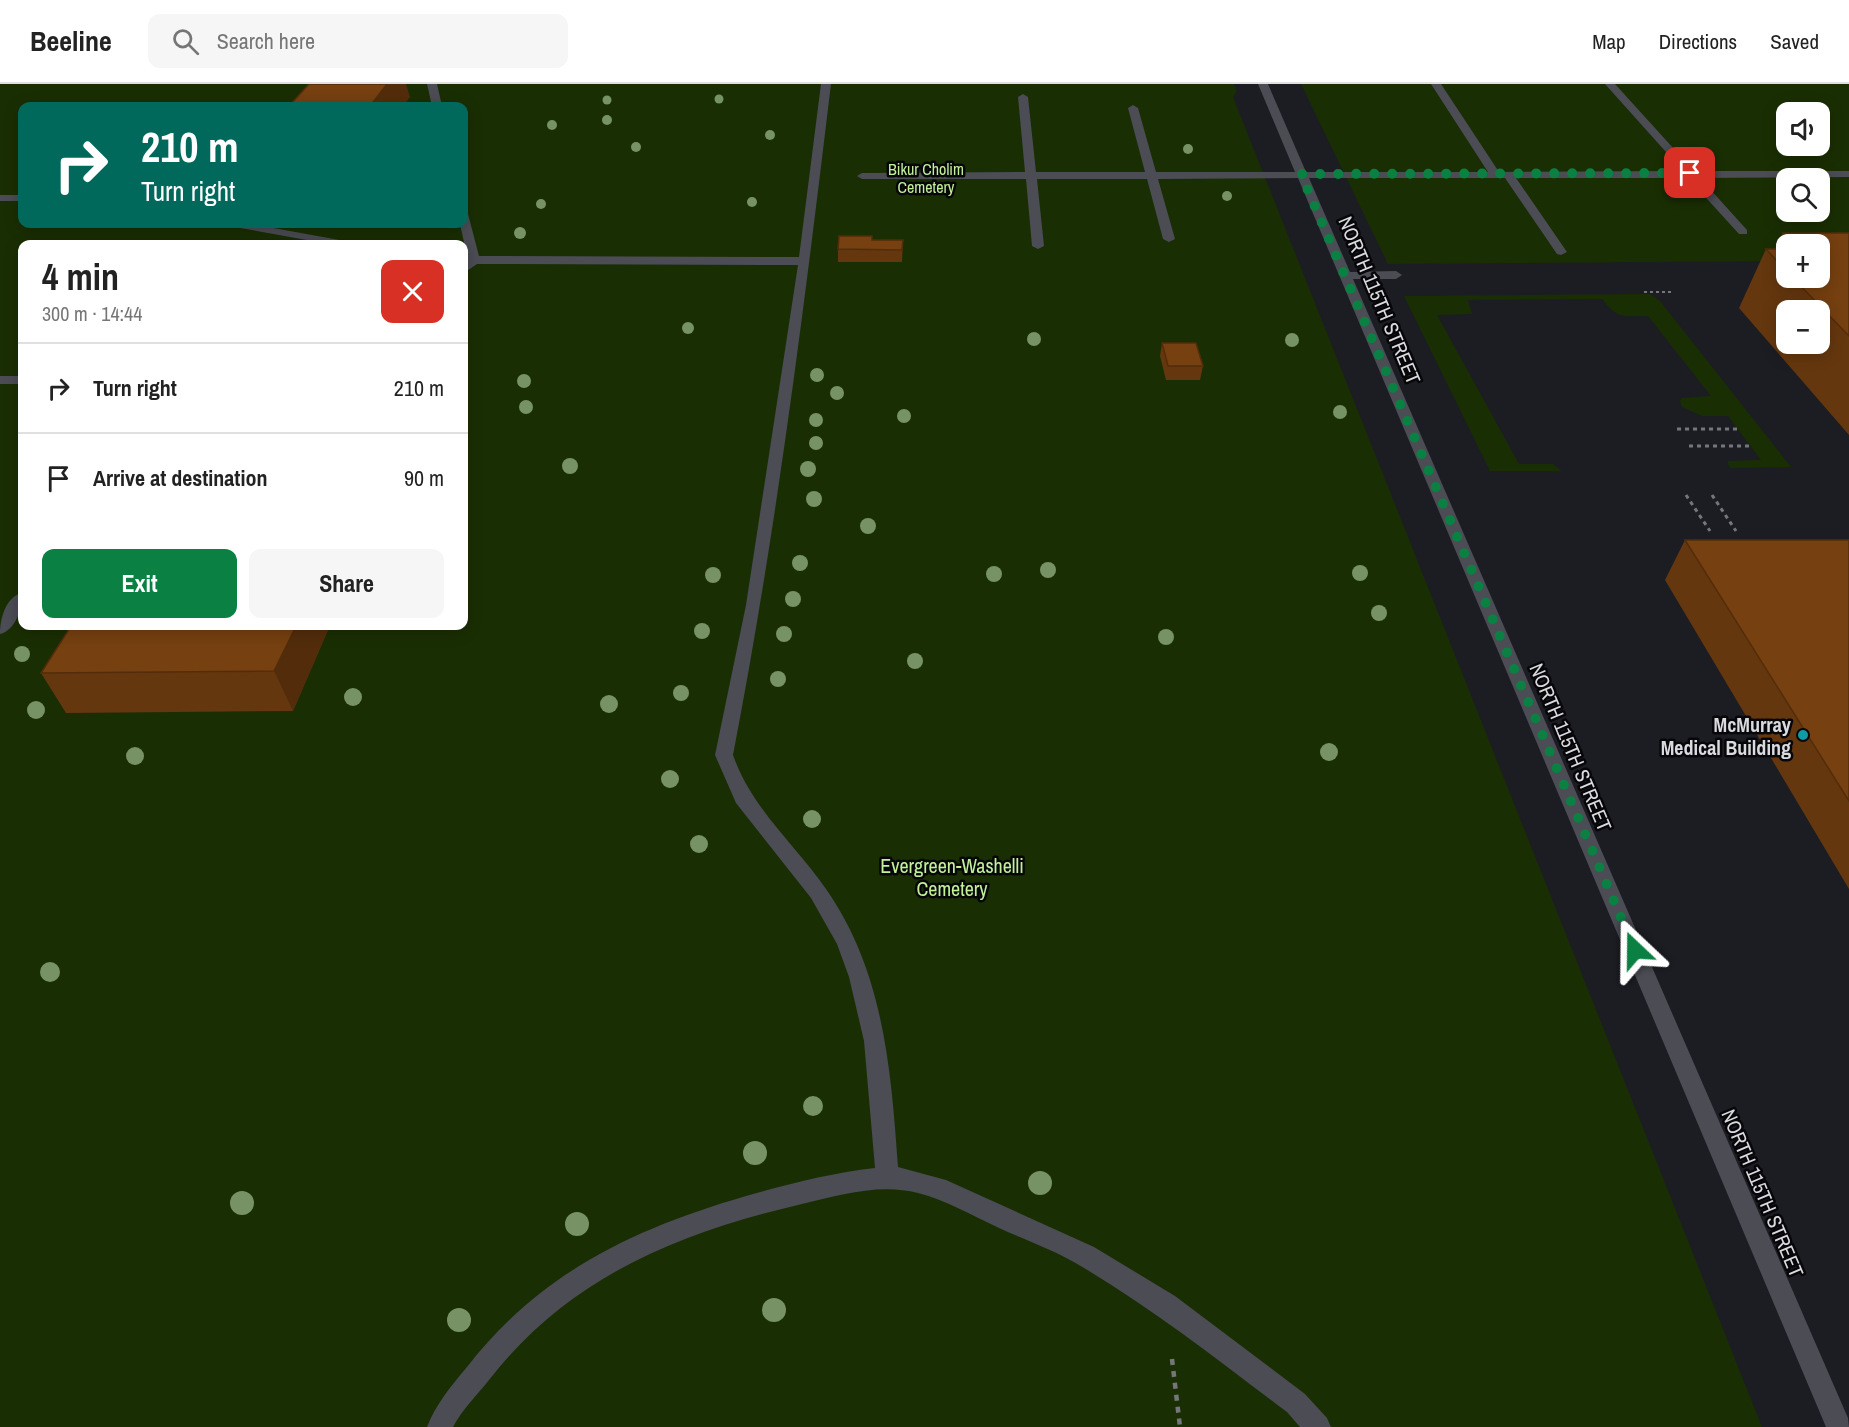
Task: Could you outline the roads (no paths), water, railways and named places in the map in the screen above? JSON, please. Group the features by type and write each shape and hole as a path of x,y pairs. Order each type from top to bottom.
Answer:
{"street":[{"path":"432,84 436,102"},
{"path":"826,84 804,261 754,605 724,755 730,777 742,799 831,912 866,992 878,1054 887,1178"},
{"name":"NORTH 115TH STREET","path":"1263,84 1839,1427"},
{"path":"1436,84 1561,252"},
{"path":"1610,84 1743,232"},
{"path":"1023,96 1038,246"},
{"path":"1134,108 1169,239"},
{"path":"862,176 1849,174"},
{"path":"0,198 18,198"},
{"path":"257,228 323,240"},
{"path":"468,263 804,261"},
{"path":"1345,276 1396,275"},
{"path":"0,380 18,380"},
{"path":"0,629 18,604"},
{"path":"440,1427 446,1415 501,1345 541,1306 622,1254 694,1223 765,1202 841,1183 887,1178 913,1180 939,1188 1085,1255 1166,1305 1296,1403 1318,1427"}],"place":[{"name":"McMurray Medical Building","path":"1803,735"}],"park label":[{"name":"Bikur Cholim Cemetery","path":"926,178"},
{"name":"Evergreen-Washelli Cemetery","path":"952,876"}]}
